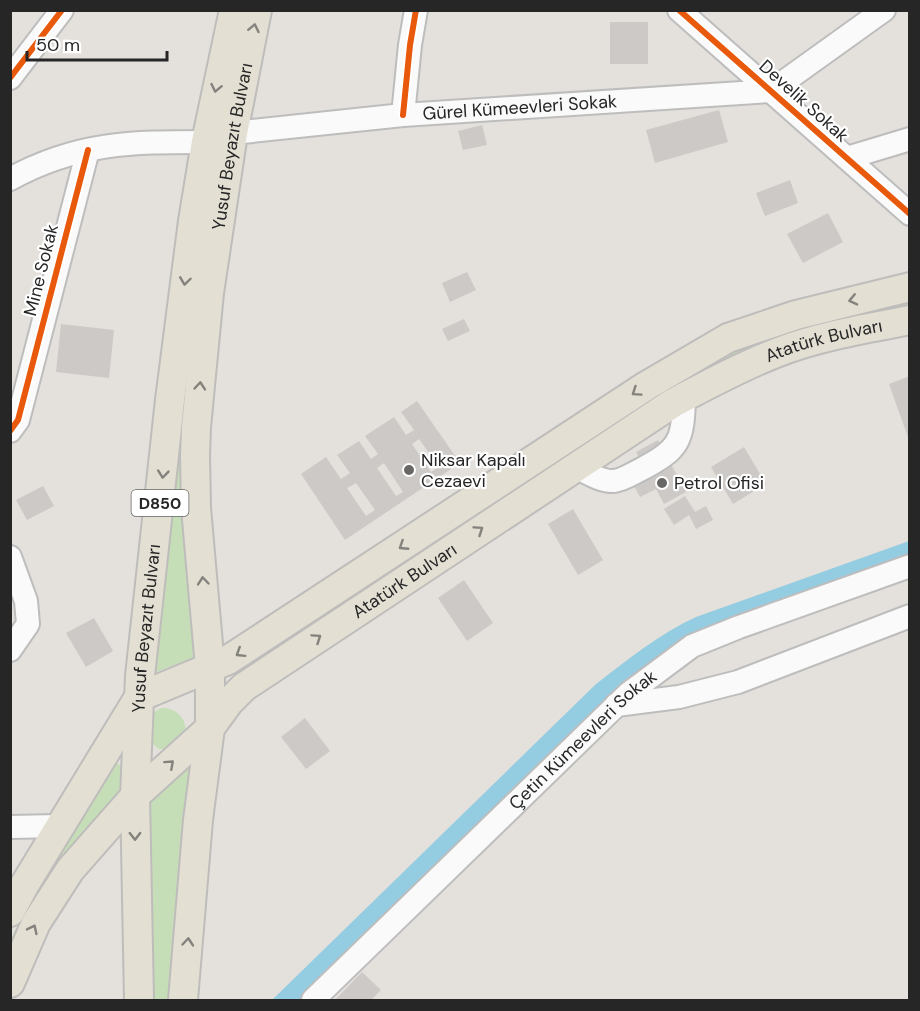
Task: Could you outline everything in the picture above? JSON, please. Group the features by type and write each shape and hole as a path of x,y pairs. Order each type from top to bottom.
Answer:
{"main road":[{"name":"Yusuf Beyazıt Bulvarı","path":"139,1000 135,796 139,697 183,297 206,142 234,10"},
{"name":"Yusuf Beyazıt Bulvarı","path":"183,1000 199,811 210,728 210,667 196,508 195,456 209,293 232,133 257,10"},
{"name":"Atatürk Bulvarı","path":"10,983 36,923 70,870 135,796 210,728 229,702 244,687 567,455 670,372 728,338 755,327 843,302 909,287"},
{"name":"Atatürk Bulvarı","path":"139,697 228,660 567,455 741,368 778,352 909,320"},
{"path":"670,372 684,397"},
{"path":"10,912 59,826 139,697"}],"street":[{"path":"10,78 62,10"},
{"path":"403,115 416,10"},
{"name":"Develik Sokak","path":"679,10 909,214"},
{"path":"771,91 884,10"},
{"name":"Gürel Kümeevleri Sokak","path":"232,133 403,115 771,91"},
{"path":"847,158 909,139"},
{"path":"10,179 36,165 63,155 104,146 147,142 206,142"},
{"name":"Mine Sokak","path":"10,431 18,420 88,150"},
{"path":"567,455 600,478 613,481 622,479 671,451 684,428 684,397"},
{"path":"10,557 26,601 28,624 10,650"},
{"name":"Çetin Kümeevleri Sokak","path":"313,1000 616,705 660,668 692,646 909,566"},
{"path":"616,705 679,697 738,682 909,616"},
{"path":"10,827 59,826"}],"green space":[{"path":"222,141 200,655 151,674 200,233"},
{"path":"909,299 909,307 708,372 704,367 759,339"},
{"path":"539,468 543,475 233,676 230,670"},
{"path":"161,708 171,709 179,714 184,721 186,731 167,749 159,749 148,740 150,715"},
{"path":"114,764 119,764 125,775 121,793 11,956 11,939 24,911"},
{"path":"189,767 191,770 169,1000 152,1000 147,802 184,768"}],"water":[{"path":"909,541 909,557 682,642 660,655 618,687 303,1000 272,1000 595,685 644,648 669,631 696,617"}],"building":[{"path":"610,22 648,22 648,64 610,64"},
{"path":"719,110 728,142 655,163 646,130"},
{"path":"482,125 487,145 463,150 458,131"},
{"path":"790,180 798,203 765,216 756,193"},
{"path":"828,213 843,242 803,263 787,234"},
{"path":"467,272 476,290 450,302 442,283"},
{"path":"464,319 470,331 448,341 442,329"},
{"path":"61,324 114,330 109,378 56,372"},
{"path":"910,376 910,440 909,440 889,384"},
{"name":"Niksar Kapalı Cezaevi","path":"417,401 460,463 345,540 301,474 326,457 341,479 350,473 337,455 359,441 371,459 378,454 365,436 394,417 406,435 414,430 401,412","holes":["419,439 439,467 431,472 412,444","384,463 403,492 396,496 377,468","356,483 375,510 366,516 347,488"]},
{"path":"658,440 686,492 664,504 656,489 640,497 629,477 645,468 636,452"},
{"path":"744,447 766,484 733,504 711,467"},
{"path":"43,486 54,506 27,520 16,500"},
{"path":"685,496 695,512 706,506 713,520 696,529 689,515 674,525 664,509"},
{"path":"573,509 603,560 578,575 548,524"},
{"path":"464,580 493,623 467,641 438,598"},
{"path":"94,618 113,651 86,667 66,633"},
{"path":"305,718 330,751 306,769 281,737"},
{"path":"362,972 381,990 371,1000 335,1000"}],"cycle path":[{"path":"10,78 62,10"},
{"path":"403,115 416,10"},
{"path":"679,10 910,214"},
{"path":"10,431 18,420 88,150"}],"place":[{"name":"Niksar Kapalı Cezaevi","path":"409,470"},
{"name":"Petrol Ofisi","path":"662,483"}]}
